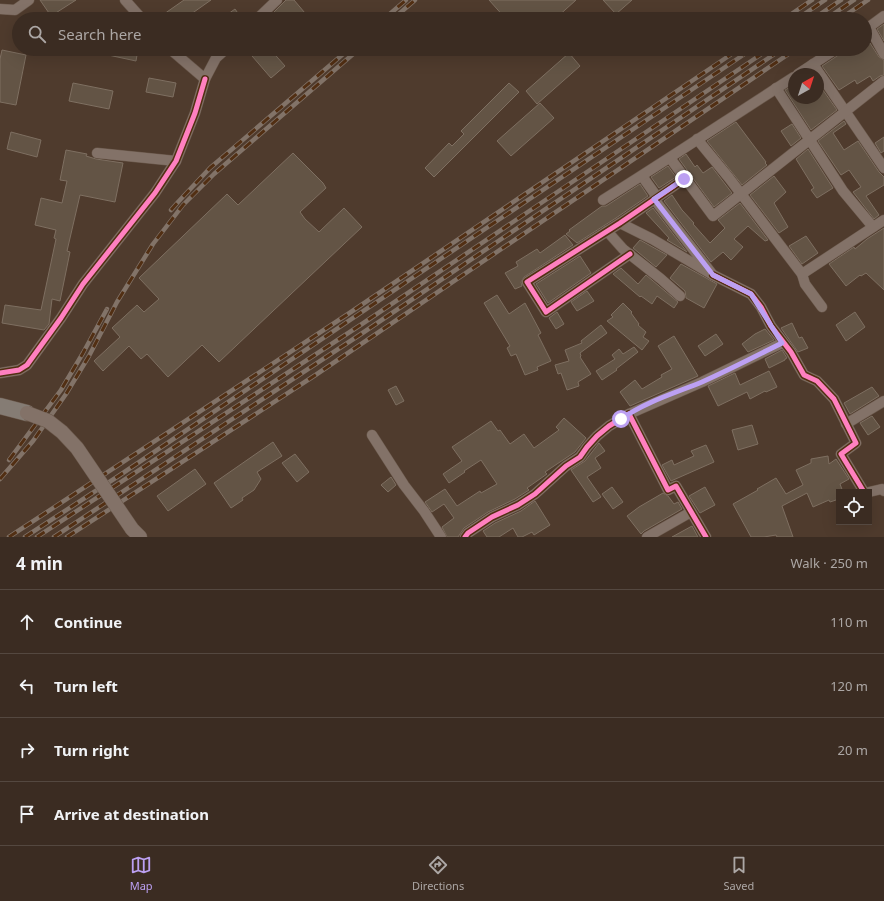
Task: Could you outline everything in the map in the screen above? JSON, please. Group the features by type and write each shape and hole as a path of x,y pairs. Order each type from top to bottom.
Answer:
{"main road":[{"path":"0,406 27,413 48,421 62,432 77,448 136,533"}],"street":[{"path":"1,10 15,10 29,0"},
{"path":"125,0 136,12"},
{"path":"264,12 277,0"},
{"path":"872,25 884,16"},
{"path":"872,36 884,54"},
{"path":"178,56 205,79"},
{"path":"0,373 19,370 27,365 61,318 83,284 155,193 176,161 195,113 205,79 218,56"},
{"path":"807,68 825,56"},
{"path":"813,64 884,168"},
{"path":"603,200 670,158 788,80"},
{"path":"670,158 684,179 713,216 884,81"},
{"path":"776,88 843,191 873,227"},
{"path":"697,140 741,194 802,274 805,284 822,306"},
{"path":"98,152 176,161"},
{"path":"642,176 656,198 713,275"},
{"path":"630,254 546,312 527,282 620,223 684,179"},
{"path":"802,274 884,220"},
{"path":"620,223 652,239 713,275 751,294 782,343 791,352 804,375 817,381 834,399 856,443 841,454 862,489"},
{"path":"607,231 623,249 680,296"},
{"path":"465,537 468,533 492,517 518,505 535,494 566,466 580,457 597,436 609,426 629,414 702,382 782,343"},
{"path":"846,424 884,401"},
{"path":"629,414 668,490 676,486 706,537"},
{"path":"372,435 404,485 424,511 441,537"},
{"path":"872,491 882,489 884,491"},
{"path":"647,537 691,512"}],"building":[{"path":"40,0 76,0 57,12 48,12"},
{"path":"184,0 211,0 194,12 167,12"},
{"path":"286,0 294,0 304,12 274,12"},
{"path":"489,0 576,0 563,12 500,12"},
{"path":"603,0 632,0 618,12 614,12"},
{"path":"884,24 884,41 877,29"},
{"path":"872,46 879,57 884,60 884,75 873,81 870,76 857,84 855,80 839,90 822,66 837,56 872,56"},
{"path":"2,50 12,52 12,56 26,56 16,105 0,102 0,59"},
{"path":"113,56 137,56 136,61"},
{"path":"252,56 276,56 285,66 271,78"},
{"path":"566,56 572,56 580,66 537,104 526,91"},
{"path":"149,78 176,83 173,97 146,92"},
{"path":"73,83 113,91 109,109 69,101"},
{"path":"509,83 519,92 434,177 425,168 449,143 452,146 464,134 461,131"},
{"path":"824,92 837,110 811,130 794,104 824,104"},
{"path":"540,103 554,118 511,156 497,141"},
{"path":"844,121 846,124 833,133 844,150 858,141 884,177 884,185 866,196 879,215 874,219 853,192 861,187 849,170 841,175 818,141"},
{"path":"736,122 767,165 742,185 707,141"},
{"path":"792,124 801,138 791,146 781,131"},
{"path":"11,132 41,140 37,157 7,149"},
{"path":"884,137 884,151 881,153 875,143"},
{"path":"808,149 833,188 817,198 811,190 814,188 796,159"},
{"path":"66,150 87,154 86,156 96,159 123,163 115,202 80,195 67,251 70,252 60,301 52,299 49,324 44,330 2,323 5,305 41,310 56,239 54,238 56,230 35,225 41,198 62,203 67,181 60,180"},
{"path":"293,153 323,183 326,188 300,212 305,219 319,232 344,208 362,227 219,362 202,345 168,377 147,354 141,359 129,346 103,371 94,361 120,337 112,328 137,305 144,312 159,299 139,278 227,194 238,205"},
{"path":"686,154 695,167 697,165 703,173 712,167 732,193 714,207 679,159"},
{"path":"668,166 676,177 659,188 651,177"},
{"path":"774,176 786,192 774,203 788,227 779,233 750,195"},
{"path":"640,184 648,196 616,218 577,243 566,234 570,231 569,230 602,206 606,206"},
{"path":"672,195 682,210 694,223 693,224 710,243 725,228 718,220 740,203 768,240 765,241 748,226 734,239 743,247 731,260 723,252 711,262 664,201"},
{"path":"653,208 687,252 667,240 669,238 646,213"},
{"path":"884,228 884,290 866,273 861,276 860,275 846,286 829,264 854,247 855,249"},
{"path":"565,235 573,245 524,277 521,282 522,286 515,289 505,273 518,266 516,262 537,249 540,253"},
{"path":"806,236 818,253 802,264 789,246"},
{"path":"640,240 667,255 656,267 633,248"},
{"path":"580,256 591,273 548,303 536,284"},
{"path":"681,264 717,284 704,308 686,298 685,291 670,278"},
{"path":"621,268 638,284 646,275 678,302 674,308 657,296 652,304 641,296 640,297 613,274"},
{"path":"587,291 594,301 577,311 571,302"},
{"path":"497,295 509,314 525,303 541,333 538,335 551,361 537,367 538,370 525,375 516,354 511,356 507,348 510,346 484,303"},
{"path":"623,303 632,312 631,313 639,324 638,325 646,332 643,337 649,341 642,350 607,321 613,317 611,315"},
{"path":"557,312 564,324 556,329 549,318"},
{"path":"855,312 865,327 846,341 836,325"},
{"path":"792,323 799,338 802,337 808,348 798,352 781,328"},
{"path":"601,325 607,333 580,353 580,357 591,374 578,382 579,386 567,390 561,373 558,374 555,365 569,361 565,350 582,343 581,341"},
{"path":"765,329 774,340 748,352 742,344 755,334"},
{"path":"716,334 723,344 705,356 698,346"},
{"path":"674,336 698,376 630,406 620,392 635,380 642,389 672,369 658,346"},
{"path":"634,347 638,352 616,369 617,370 602,380 596,371 615,359 612,355 619,349 623,354"},
{"path":"782,350 787,358 769,368 765,359"},
{"path":"769,371 777,387 766,392 765,391 750,399 747,392 718,406 708,386 735,373 740,385"},
{"path":"396,386 404,401 396,405 388,390"},
{"path":"872,387 879,396 850,414 844,403"},
{"path":"872,416 880,427 868,435 860,423"},
{"path":"564,418 586,438 575,452 545,472 547,474 527,488 529,490 515,499 488,512 464,528 458,537 447,537 442,527 454,518 444,504 432,512 425,502 445,489 457,506 480,491 481,493 497,484 481,460 449,483 443,474 462,461 452,447 491,421 498,431 500,430 510,444 524,434 534,448 559,430 556,427"},
{"path":"752,425 758,444 738,450 732,430"},
{"path":"273,442 282,456 257,472 261,479 254,490 231,508 214,483"},
{"path":"599,443 605,451 595,458 601,468 587,477 601,497 593,502 571,470 585,461"},
{"path":"706,445 714,462 671,481 662,465 672,460 674,465 694,456 691,451"},
{"path":"295,454 309,472 297,482 282,463"},
{"path":"828,456 829,464 836,459 849,479 840,484 842,489 836,489 836,500 830,502 829,500 813,507 807,493 782,506 793,537 777,537 776,535 751,537 733,504 776,478 786,494 803,485 796,470 811,463 811,459"},
{"path":"195,469 206,484 168,511 157,496"},
{"path":"391,477 396,485 388,492 381,485"},
{"path":"612,487 623,502 613,509 602,494"},
{"path":"705,487 715,505 700,513 689,496"},
{"path":"663,493 668,496 674,504 678,502 682,509 641,534 627,516"},
{"path":"535,501 550,525 534,535 532,532 522,537 518,537 513,528 499,537 487,537 483,531 495,523 521,511"},
{"path":"692,526 698,537 672,537"}],"railway":[{"path":"392,12 406,0"},
{"path":"401,12 415,0"},
{"path":"794,12 812,0"},
{"path":"807,12 825,0"},
{"path":"823,12 841,0"},
{"path":"836,12 854,0"},
{"path":"850,12 868,0"},
{"path":"171,210 210,168 341,56"},
{"path":"0,479 33,441 66,394 89,356 117,302 153,244 183,205 214,174 351,56"},
{"path":"9,537 348,314 729,56"},
{"path":"25,537 120,475 742,56"},
{"path":"37,537 362,324 759,56"},
{"path":"54,537 364,332 772,56"},
{"path":"67,537 317,374 786,56"},
{"path":"9,460 61,390 107,309"}],"cycle path":[{"path":"0,373 19,370 27,365 61,318 83,284 155,193 176,161 195,113 205,79"},
{"path":"630,254 546,312 527,282 620,223 684,179"},
{"path":"713,275 751,294 761,307 771,326 791,352 804,375 817,381 834,399 856,443 841,454 862,489"},
{"path":"465,537 468,533 492,517 518,505 535,494 566,466 580,457 597,436 609,426 629,414 668,490 676,486 706,537"}],"route":[{"path":"621,419 684,388 702,382 737,366 782,343 751,294 713,275 654,199 684,179"}]}
